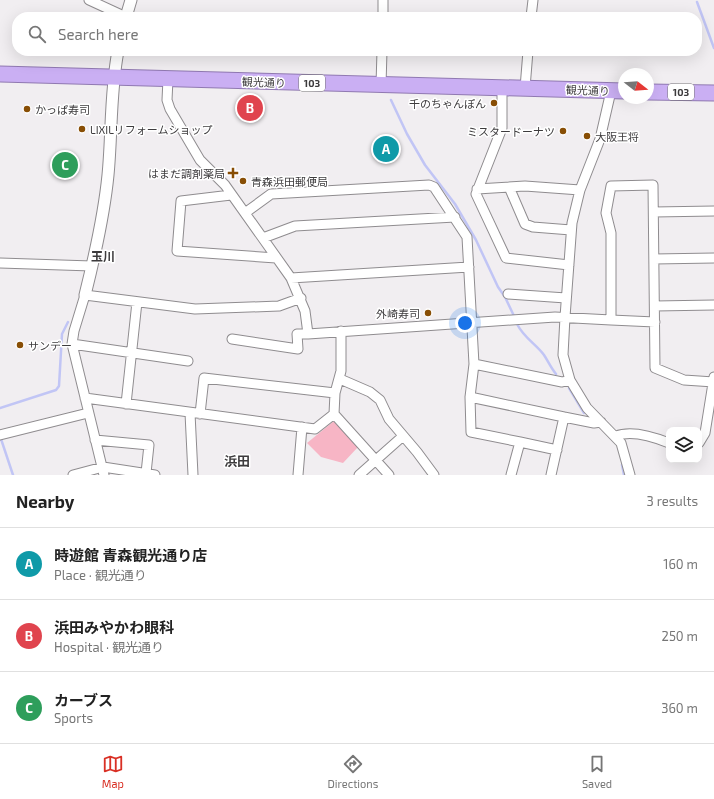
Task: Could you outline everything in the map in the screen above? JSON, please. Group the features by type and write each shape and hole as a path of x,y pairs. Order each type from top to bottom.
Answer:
{"highway":[{"name":"観光通り","path":"0,74 617,91"},
{"name":"103","path":"654,92 714,93"}],"street":[{"path":"89,0 115,12"},
{"path":"127,12 131,0"},
{"path":"383,0 383,12"},
{"path":"532,12 533,0"},
{"path":"103,471 72,344 74,331 92,266 106,192 114,76 117,56"},
{"path":"381,85 382,56"},
{"path":"525,88 528,56"},
{"path":"168,79 167,100 170,109 200,160 225,185 291,278 301,298 305,311 308,334"},
{"path":"502,88 502,128 476,194 506,258 569,265"},
{"path":"617,91 580,190 571,230 564,317 563,355 570,380 587,408 616,436 621,443 630,475"},
{"path":"245,213 271,194 429,185 434,187 467,237 474,364 470,397 471,432 557,450"},
{"path":"611,320 611,233 606,213 609,188 611,186 653,185 655,368 684,380 714,382"},
{"path":"477,189 525,186 580,190"},
{"path":"509,187 525,224 533,227 571,230"},
{"path":"231,195 182,201 177,251 276,258"},
{"path":"654,212 714,211"},
{"path":"263,238 295,226 455,217"},
{"path":"654,259 714,258"},
{"path":"0,263 92,266"},
{"path":"291,278 469,267"},
{"path":"508,294 566,298"},
{"path":"85,295 195,309 279,306 301,298"},
{"path":"126,404 137,302"},
{"path":"655,306 714,305"},
{"path":"232,339 298,349 297,334 564,317 655,322"},
{"path":"341,331 340,379 335,393 334,414 389,475"},
{"path":"72,344 188,361"},
{"path":"474,364 562,382 570,380"},
{"path":"702,438 705,433 714,376"},
{"path":"200,414 204,378 335,393"},
{"path":"340,379 370,392 380,400 389,419 434,475"},
{"path":"470,397 594,424 601,422"},
{"path":"85,398 315,429 334,414"},
{"path":"0,435 88,413"},
{"path":"190,413 194,475"},
{"path":"551,475 564,417"},
{"path":"298,475 302,427"},
{"path":"616,436 626,433 666,442"},
{"path":"360,475 403,436"},
{"path":"73,475 103,471 150,474 149,445 95,440"},
{"path":"511,475 520,442"}],"shaded area":[{"path":"334,421 358,447 343,463 321,457 307,443"}],"waterway":[{"path":"697,2 701,12"},
{"path":"702,16 714,48"},
{"path":"391,100 407,134 425,165 455,204 476,240 498,287 505,297 514,316"},
{"path":"0,408 56,390 59,386 62,334 68,322"},
{"path":"517,324 523,333 544,355 556,374"},
{"path":"569,388 584,413"},
{"path":"1,439 13,475"},
{"path":"622,465 624,475"}],"place":[{"name":"千のちゃんぽん","path":"494,103"},
{"name":"浜田みやかわ眼科","path":"250,108"},
{"name":"かっぱ寿司","path":"27,109"},
{"name":"LIXILリフォームショップ","path":"82,129"},
{"name":"ミスタードーナツ","path":"563,131"},
{"name":"大阪王将","path":"587,136"},
{"name":"時遊館 青森観光通り店","path":"386,149"},
{"name":"カーブス","path":"65,165"},
{"name":"はまだ調剤薬局","path":"233,173"},
{"name":"青森浜田郵便局","path":"243,181"},
{"name":"外崎寿司","path":"428,313"},
{"name":"サンデー","path":"20,345"}],"district":[{"name":"玉川","path":"103,256"},
{"name":"浜田","path":"237,461"}]}
